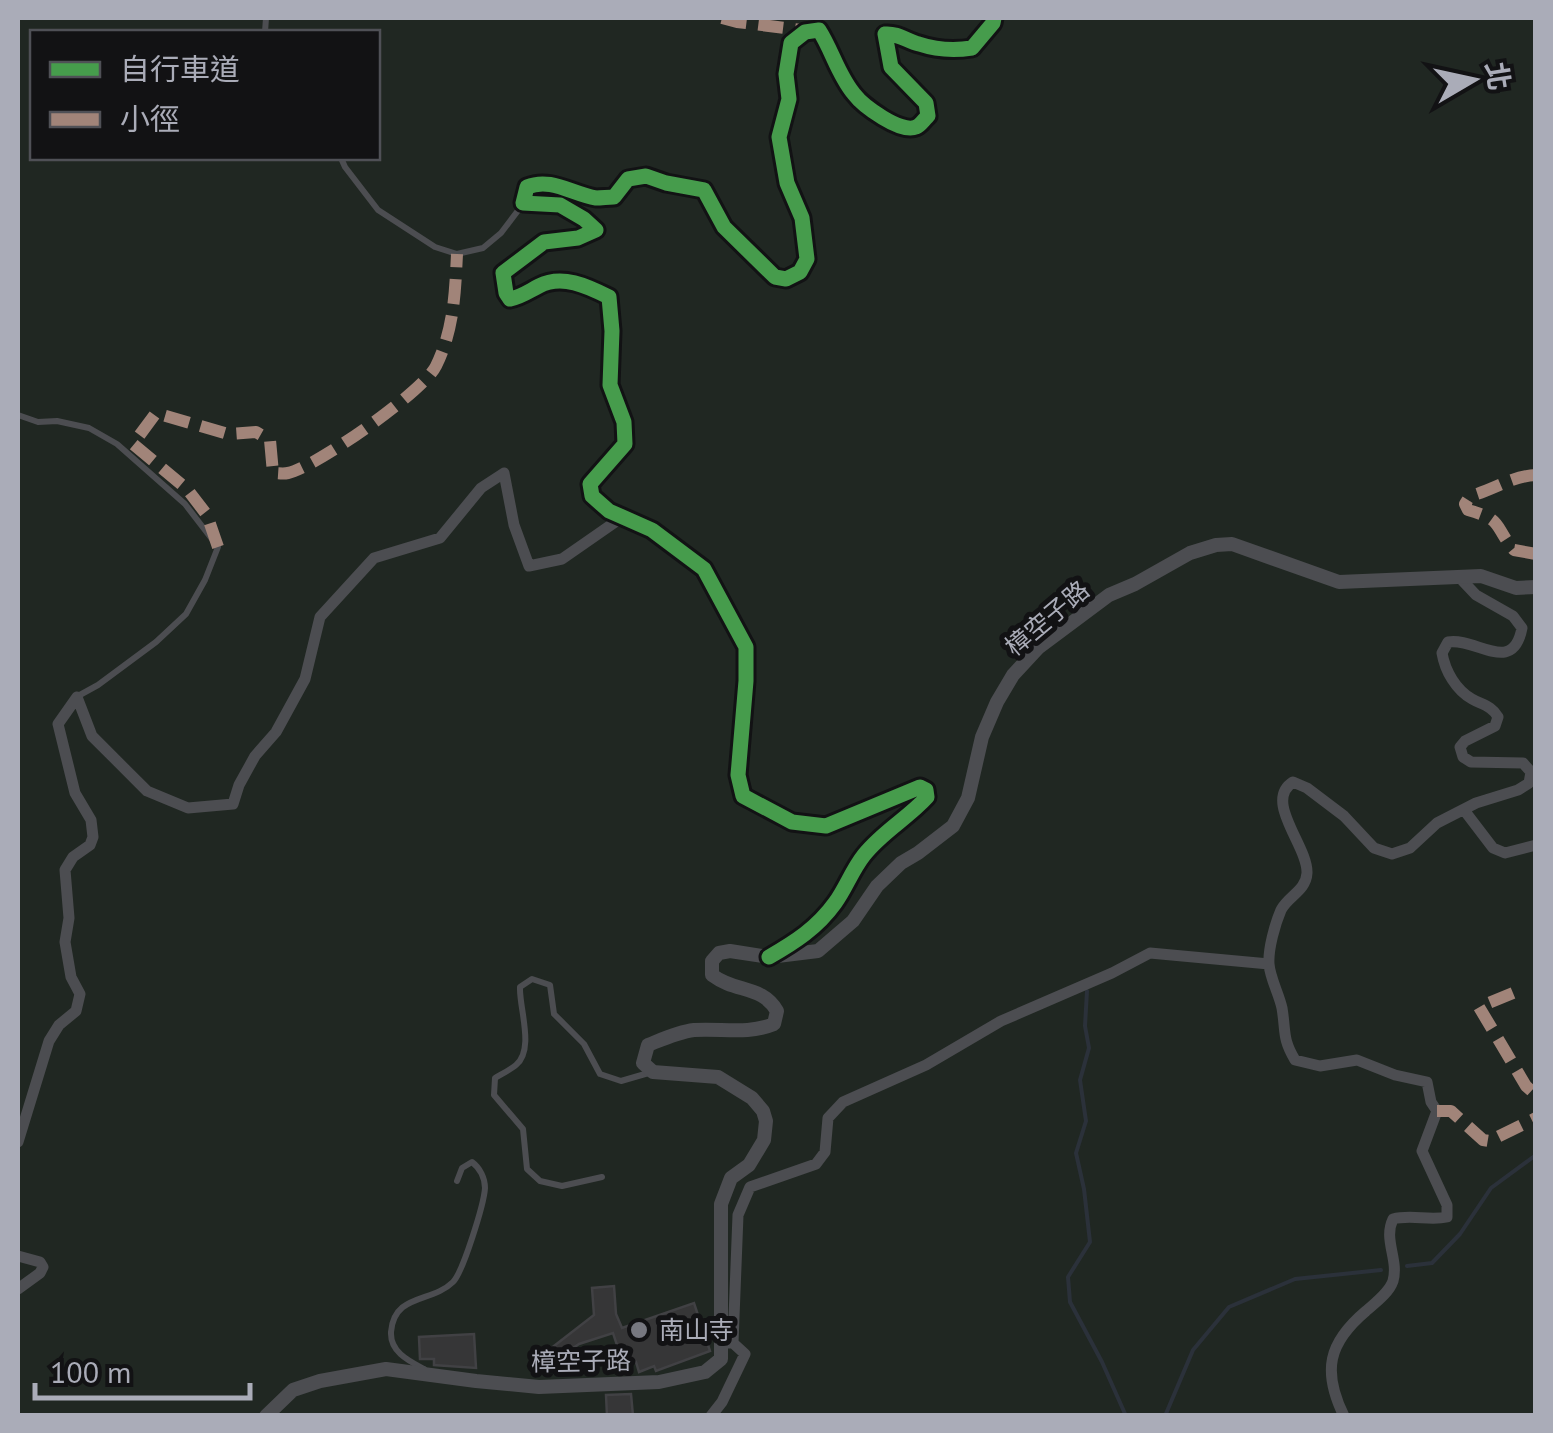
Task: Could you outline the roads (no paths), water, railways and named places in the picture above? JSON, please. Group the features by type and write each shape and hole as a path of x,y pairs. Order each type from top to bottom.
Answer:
{"street":[{"path":"769,958 808,934 835,903 862,857 892,825 917,808 927,797 926,790 920,787 826,826 792,822 743,796 738,775 746,647 704,570 652,530 608,511 592,496 590,484 625,444 624,422 610,385 609,296 561,280 510,298 503,274 544,242 578,238 596,230 560,205 523,204 527,187 538,182 595,198 614,196 628,179 646,176 704,190 724,227 774,277 786,279 800,272 807,259 802,218 786,183 779,137 789,99 786,74 791,43 805,32 819,30 854,96 894,125 916,127 928,116 926,103 891,67 885,34 894,33 917,44 952,51 972,48 994,18"},
{"path":"77,697 92,736 148,791 188,808 233,804 255,756 276,732 305,679 320,618 374,558 440,538 481,488 504,473 514,525 529,566 562,560 621,518"},
{"name":"樟空子路","path":"653,1072 643,1063 648,1045 671,1035 692,1030 758,1030 774,1024 777,1011 770,1000 724,984 712,975 712,961 730,951 769,958 818,952 852,921 877,886 901,863 953,826 968,798 982,738 1014,675 1038,648 1109,596 1190,553 1232,544 1339,582 1481,576 1516,588 1536,587"},
{"path":"1344,1416 1331,1386 1332,1353 1351,1324 1392,1285 1395,1265 1388,1231 1394,1220 1403,1216 1433,1220 1447,1217 1447,1205 1422,1151 1438,1111 1431,1102 1427,1082 1394,1075 1357,1060 1320,1066 1295,1060 1284,1042 1282,1008 1269,964 1282,908 1304,886 1307,872 1282,795 1285,787 1294,782 1307,788 1344,816 1374,848 1392,854 1410,848 1437,823 1530,783 1531,772 1524,764 1471,762 1463,756 1460,746 1465,740 1495,726 1498,717 1493,708 1470,698 1458,686 1444,665 1442,653 1448,642 1456,640 1495,653 1508,652 1520,640 1522,628 1513,616 1476,595 1459,577"},
{"path":"18,1142 50,1041 59,1025 76,1011 80,994 71,977 65,942 69,918 65,870 72,858 90,844 91,820 75,794 58,724 77,697"},
{"path":"1464,810 1493,848 1505,852 1536,845"},
{"path":"727,1343 738,1215 750,1187 816,1164 825,1152 828,1118 843,1102 926,1066 1001,1021 1150,953 1269,964"},
{"path":"653,1072 718,1077 752,1098 763,1110 764,1140 749,1164 731,1178 721,1204 727,1343"},
{"path":"18,1256 40,1262 44,1267 18,1289"},
{"path":"711,1416 745,1354 727,1343"},
{"name":"樟空子路","path":"266,1416 293,1390 386,1369 539,1387 660,1382 705,1372 720,1359 727,1343"}],"lane":[{"path":"342,160 378,210 435,247 457,254 482,248 501,233 523,204"},
{"path":"18,416 90,428 116,444 186,504 218,547 186,614 156,642 77,697"},
{"path":"602,1177 562,1186 540,1181 527,1169 522,1129 494,1095 496,1078 524,1056 525,1015 520,986 532,979 550,985 554,1014 584,1044 600,1074 621,1081 653,1072"},
{"path":"439,1377 402,1356 390,1339 392,1320 408,1302 447,1288 466,1259 485,1188 480,1168 472,1162 462,1168 457,1182"}],"waterway":[{"path":"1087,991 1085,1026 1089,1048 1080,1080 1086,1121 1076,1153 1090,1242 1068,1277 1070,1302 1126,1416"},
{"path":"1407,1266 1432,1263 1460,1234 1491,1188 1536,1155"},
{"path":"1165,1416 1193,1350 1229,1307 1295,1279 1381,1270"}],"place":[{"name":"南山寺","path":"639,1330"}]}
